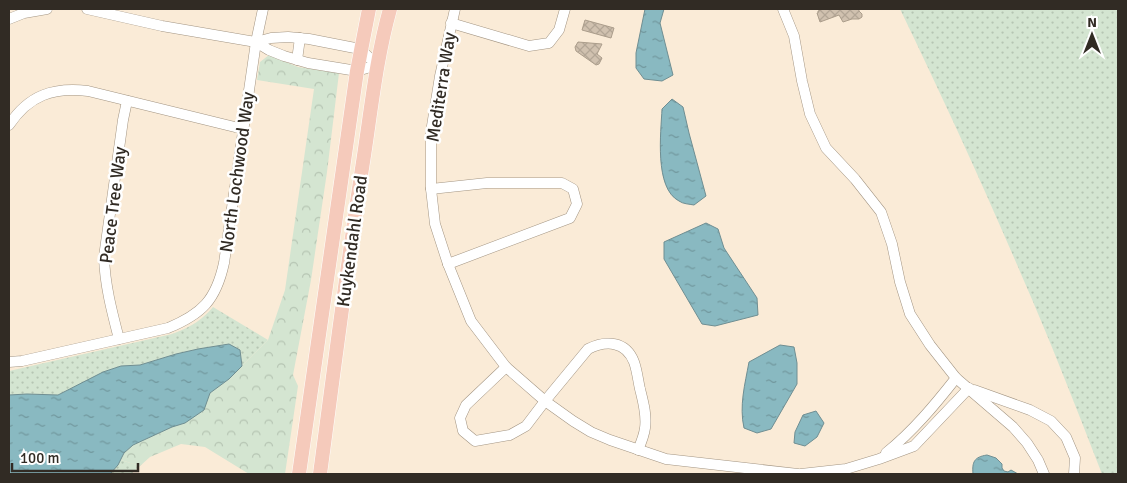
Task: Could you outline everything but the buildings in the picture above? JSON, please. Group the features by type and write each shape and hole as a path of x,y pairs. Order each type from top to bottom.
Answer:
{"main road":[{"name":"Kuykendahl Road","path":"299,474 360,49 369,9"},
{"name":"Kuykendahl Road","path":"320,474 354,219 377,65 390,9"}],"street":[{"path":"9,19 47,9"},
{"path":"87,9 162,26 256,42 269,50 297,60 357,71 377,65"},
{"name":"North Lochwood Way","path":"119,339 168,328 185,321 201,310 210,300 221,276 256,42 263,9"},
{"name":"Mediterra Way","path":"455,9 440,76 432,132 431,189 435,224 448,264 471,321 506,367 545,402 591,432 666,459 800,474 846,469 914,446 969,388"},
{"path":"452,23 529,46 549,43 558,30 564,9"},
{"path":"783,9 794,36 810,114 826,148 855,179 881,212 892,244 900,282 910,314 930,345 956,378 1013,427 1027,443 1044,474"},
{"path":"256,42 271,38 288,37 360,49 377,65"},
{"path":"297,60 300,38"},
{"path":"9,125 30,102 44,95 72,89 88,91 243,129"},
{"name":"Peace Tree Way","path":"119,339 107,292 104,275 104,257 123,120 128,101"},
{"path":"431,189 487,183 562,183 573,190 577,204 570,218 448,264"},
{"path":"9,362 22,361 119,339"},
{"path":"506,367 466,405 460,418 463,431 475,441 510,435 526,426 588,349 597,344 609,343 618,345 627,351 634,361 644,406 645,429 638,450"},
{"name":"Mediterra Way","path":"879,459 904,439 956,378"},
{"path":"969,388 1030,410 1051,421 1066,437 1075,458 1074,474"}],"green space":[{"path":"900,9 1118,9 1118,474 1102,474 1053,349 1007,241"},
{"path":"269,55 298,67 339,73 311,280 293,375 298,386 285,474 249,474 205,447 181,444 150,457 140,466 121,460 124,453 133,445 185,423 210,393 229,379 268,340 285,290 314,89 257,80 260,62"},
{"path":"213,307 268,340 242,366 240,350 229,344 176,354 140,365 121,366 58,395 9,395 9,371 172,334 194,324"},
{"path":"121,460 140,466 131,474 110,474"}],"water":[{"path":"645,9 664,9 660,23 673,75 662,81 644,79 636,68 636,53"},
{"path":"672,99 683,107 706,196 694,205 681,202 671,194 662,172 660,145 662,109"},
{"path":"706,223 718,229 724,248 757,298 758,315 715,326 702,324 664,259 664,242"},
{"path":"229,344 240,350 242,366 229,379 210,393 204,410 185,423 133,445 124,453 118,465 110,474 9,474 9,395 58,395 103,372 121,366 140,365 176,354"},
{"path":"780,345 794,347 797,363 797,384 771,429 757,433 744,428 742,412 749,362"},
{"path":"816,411 824,423 817,437 805,446 794,443 795,432 803,415"},
{"path":"987,455 996,458 1002,464 1004,471 1008,472 1011,470 1018,474 973,474 975,461 979,457"}]}
